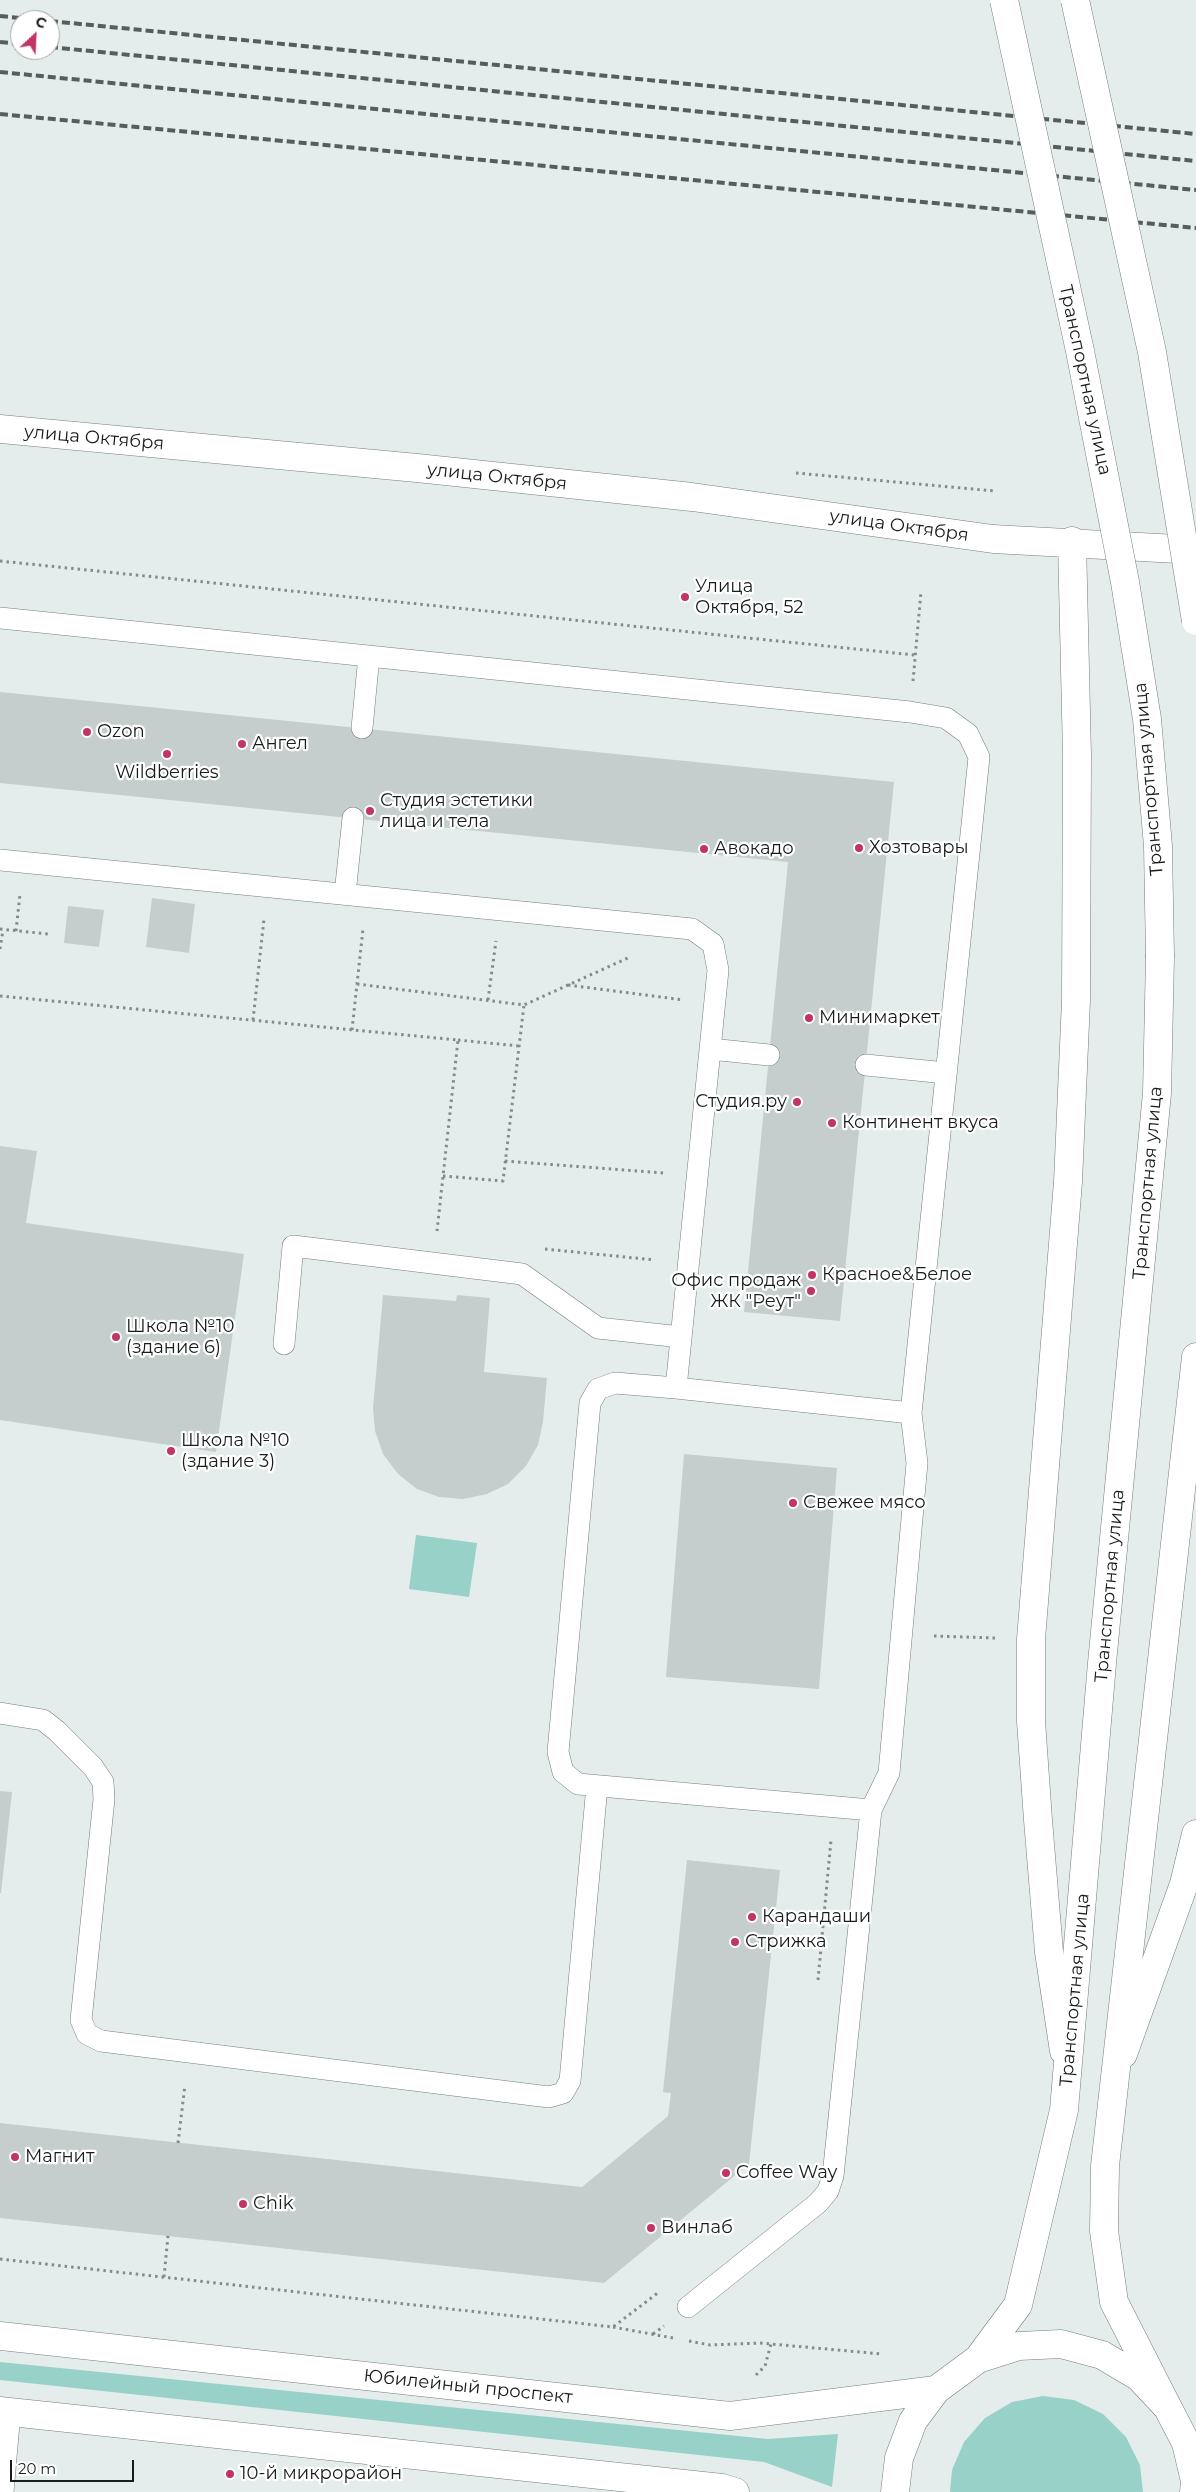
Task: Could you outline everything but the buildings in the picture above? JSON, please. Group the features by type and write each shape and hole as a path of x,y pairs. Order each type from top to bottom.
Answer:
{"street":[{"name":"Транспортная улица","path":"978,2359 1018,2305 1064,2110 1102,1663 1157,1093 1160,957 1158,846 1147,719 1127,591 1080,351 1004,0"},
{"path":"1075,0 1152,352 1196,621"},
{"name":"улица Октября","path":"0,429 417,468 692,497 993,539 1196,550"},
{"path":"1068,2076 1048,1943 1031,1721 1031,1639 1068,1182 1076,1000 1077,754 1072,542"},
{"path":"1194,2492 1195,2481 1186,2443 1114,2302 1104,2231 1105,2166 1114,2079 1196,1357"},
{"path":"1114,2079 1184,1884 1196,1834"},
{"name":"Юбилейный проспект","path":"0,2336 730,2416 936,2390"},
{"path":"895,2492 899,2458 913,2422 936,2390 978,2359 1019,2346 1061,2344 1102,2355 1139,2377 1168,2408"},
{"path":"5,2411 713,2487 735,2492"}],"lane":[{"path":"0,618 910,712 946,718 968,734 979,757 912,1413 917,1463 889,1773 871,1810 834,2166 828,2191 818,2203 688,2307"},
{"path":"362,728 369,656"},
{"path":"345,894 353,818"},
{"path":"0,860 692,929 713,944 718,970 676,1388"},
{"path":"710,1049 769,1055"},
{"path":"866,1065 946,1073"},
{"path":"284,1344 293,1246 522,1274 598,1328 681,1337"},
{"path":"871,1810 578,1784 563,1772 558,1752 590,1403 598,1389 616,1383 912,1413"},
{"path":"0,1713 43,1720 75,1749 103,1782 104,1799 81,2020 87,2034 101,2041 549,2097 563,2093 570,2081 596,1786"},
{"path":"3,2492 5,2411"}],"path":[{"path":"0,561 914,655"},
{"path":"910,712 921,592"},
{"path":"253,1020 267,886"},
{"path":"352,1030 367,896"},
{"path":"488,1000 500,909"},
{"path":"0,949 2,930 48,934"},
{"path":"357,984 524,1005 639,953"},
{"path":"568,985 715,1004"},
{"path":"0,996 519,1046"},
{"path":"443,1176 503,1181 524,1005"},
{"path":"436,1238 458,1040"},
{"path":"505,1161 697,1176"},
{"path":"543,1249 688,1264"},
{"path":"902,1634 996,1638"},
{"path":"817,1985 834,1807"},
{"path":"178,2143 188,2052"},
{"path":"164,2277 168,2236"},
{"path":"0,2259 613,2327 710,2344 771,2344 882,2354"},
{"path":"613,2327 660,2291"},
{"path":"753,2378 766,2366 771,2344"}],"green space":[{"path":"416,1535 477,1543 469,1597 409,1589"},
{"path":"0,2362 768,2439 838,2434 832,2487 764,2462 0,2380"},
{"path":"1043,2396 1074,2400 1103,2414 1126,2437 1140,2465 1143,2492 950,2492 952,2470 964,2442 985,2418 1012,2402"}],"railway":[{"path":"0,16 10,17"},
{"path":"60,22 1196,134"},
{"path":"0,42 10,43"},
{"path":"60,48 1196,161"},
{"path":"0,72 1196,190"},
{"path":"0,114 1196,228"}],"place":[{"name":"Улица Октября, 52","path":"685,597"},
{"name":"Ozon","path":"87,732"},
{"name":"Ангел","path":"242,744"},
{"name":"Wildberries","path":"167,754"},
{"name":"Студия эстетики лица и тела","path":"370,811"},
{"name":"Хозтовары","path":"859,848"},
{"name":"Авокадо","path":"704,849"},
{"name":"Минимаркет","path":"809,1018"},
{"name":"Студия.ру","path":"797,1102"},
{"name":"Континент вкуса","path":"832,1123"},
{"name":"Красное&Белое","path":"812,1275"},
{"name":"Офис продаж ЖК \"Реут\"","path":"811,1291"},
{"name":"Школа №10 (здание 6)","path":"116,1337"},
{"name":"Школа №10 (здание 3)","path":"171,1451"},
{"name":"Свежее мясо","path":"793,1503"},
{"name":"Карандаши","path":"752,1917"},
{"name":"Стрижка","path":"735,1942"},
{"name":"Магнит","path":"15,2157"},
{"name":"Coffee Way","path":"726,2173"},
{"name":"Chik","path":"243,2204"},
{"name":"Винлаб","path":"651,2228"},
{"name":"10-й микрорайон","path":"230,2474"}]}
